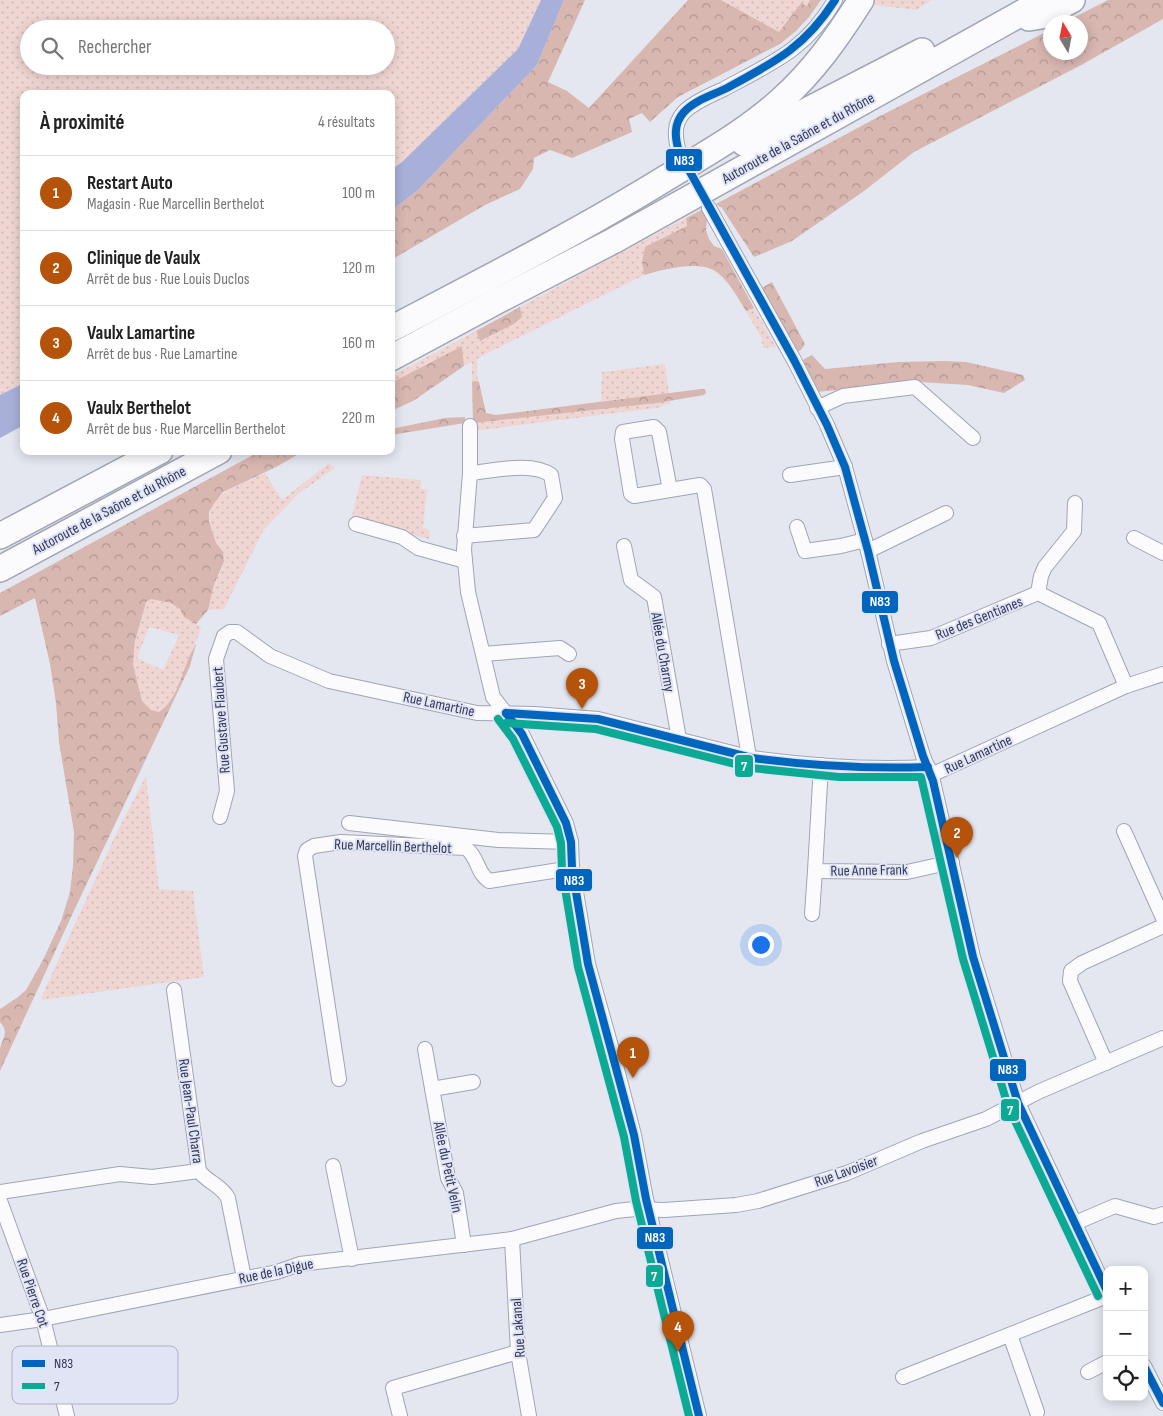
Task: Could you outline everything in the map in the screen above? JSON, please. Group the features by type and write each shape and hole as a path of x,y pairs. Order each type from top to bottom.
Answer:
{"highway":[{"name":"Autoroute de la Saône et du Rhône","path":"395,326 604,216 737,135 781,100 816,65 862,0"},
{"name":"Autoroute de la Saône et du Rhône","path":"395,356 613,241 1010,10 1045,0"},
{"path":"604,216 937,43 1010,10 1041,16 1072,0"},
{"name":"Autoroute de la Saône et du Rhône","path":"0,536 152,455"},
{"name":"Autoroute de la Saône et du Rhône","path":"0,570 212,455"}],"street":[{"path":"679,152 675,138 676,126 684,112 792,51 814,31 826,16 835,0"},
{"path":"709,208 794,360 845,467 889,644 929,771 952,862 972,957 1018,1104 1103,1284"},
{"path":"817,408 844,396 915,387 973,438"},
{"path":"470,426 470,473 464,536 465,561 468,592 482,654 493,697 522,734 566,823 571,842 572,868 588,964 634,1135 698,1416"},
{"path":"670,490 659,432 654,426 623,432 622,439 631,494 634,496 670,490 700,485 704,489 749,757"},
{"path":"790,475 845,467"},
{"path":"464,536 534,530 554,498 551,475 543,470 531,468 470,473"},
{"name":"Rue des Gentianes","path":"1038,593 1041,576 1045,567 1074,532 1075,503"},
{"path":"797,527 805,551 841,546 866,546 946,513"},
{"path":"356,524 402,537 418,548 465,561"},
{"path":"1134,538 1163,553"},
{"name":"Allée du Charmy","path":"624,546 631,580 654,597 679,739"},
{"name":"Rue des Gentianes","path":"889,644 931,638 1038,593 1099,623 1126,686"},
{"name":"Rue Gustave Flaubert","path":"220,817 227,791 216,659 224,636 230,632 237,632"},
{"name":"Rue Lamartine","path":"237,632 270,656 329,681 477,713 534,714 598,719 749,757 821,765 904,768 929,771 1126,686 1163,674"},
{"path":"482,654 560,648 569,654"},
{"name":"Rue Anne Frank","path":"812,914 821,765"},
{"path":"349,823 498,840 571,842"},
{"path":"1124,832 1163,918"},
{"name":"Rue Marcellin Berthelot","path":"338,1079 305,856 307,850 314,846 341,842 466,848 472,853 483,877 489,881 572,868"},
{"name":"Rue Anne Frank","path":"815,871 907,872 952,862"},
{"path":"1106,1063 1070,981 1071,971 1082,963 1163,926"},
{"name":"Rue Jean-Paul Charra","path":"174,990 199,1171 204,1178 224,1191 228,1198 244,1278"},
{"name":"Rue Lavoisier","path":"512,1239 616,1211 736,1205 758,1201 846,1173 922,1141 986,1119 1038,1092 1163,1038"},
{"name":"Allée du Petit Velin","path":"425,1049 448,1178 456,1193 464,1245"},
{"path":"432,1089 473,1082"},
{"path":"332,1166 352,1258"},
{"path":"0,1192 120,1174 152,1177 199,1171"},
{"name":"Rue Pierre Cot","path":"0,1200 43,1319 50,1346"},
{"path":"1074,1223 1114,1206 1154,1217 1163,1214"},
{"name":"Rue de la Digue","path":"0,1325 43,1319 277,1272 300,1264 512,1239"},
{"name":"Rue Lakanal","path":"512,1239 518,1352 529,1416"},
{"path":"903,1377 1103,1298"},
{"path":"1010,1335 1037,1412"},
{"path":"400,1416 394,1388 518,1352"},
{"path":"1088,1372 1103,1364"},
{"path":"1148,1374 1163,1403"}],"shaded area":[{"path":"0,0 541,0 518,49 395,167 395,90 20,90 20,385 0,395"},
{"path":"721,0 810,0 807,6 801,3 779,32"},
{"path":"876,0 932,0 916,10 873,5"},
{"path":"686,218 687,226 645,247 642,262 644,275 477,359 479,382 472,382 472,362 464,366 462,346 395,381 395,374 476,331 481,341 514,324 522,317 520,307"},
{"path":"754,308 776,347 763,348 762,339 746,311"},
{"path":"665,364 669,394 601,401 602,372"},
{"path":"670,401 670,404 662,405 663,407 473,431 473,423"},
{"path":"329,463 335,468 298,494 263,531 224,609 208,610 214,583 224,562 210,526 210,514 213,504 229,489 265,473 282,500"},
{"path":"362,475 421,480 421,489 427,490 423,528 430,530 429,539 351,520"},
{"path":"151,599 174,605 201,627 179,686 171,701 159,712 151,711 142,701 133,664 135,642 146,602","holes":["149,627 179,635 163,670 137,658"]},
{"path":"146,776 159,889 193,891 204,977 42,1000 41,998 117,832"}],"green space":[{"path":"564,0 585,0 548,82 567,91 589,108 688,0 721,0 779,32 801,3 807,6 810,0 821,0 796,31 780,44 678,97 650,122 642,113 629,119 632,132 572,158 550,150 534,158 533,169 520,189 485,205 395,258 395,208 419,189 537,65"},
{"path":"1108,0 1163,0 1163,19 1083,64 914,152 864,191 792,241 754,257 722,208 716,204 878,117 1043,34 1043,60 1088,60 1088,15 1079,15"},
{"path":"703,209 707,219 706,230 709,239 714,246 722,249 754,308 746,311 726,281 711,269 682,266 644,275 642,262 645,247 687,226 686,218"},
{"path":"772,282 805,344 801,350 795,353 760,289"},
{"path":"520,307 522,317 514,324 480,341 476,331"},
{"path":"462,346 464,366 413,401 395,409 395,381"},
{"path":"812,355 825,369 898,362 966,362 1023,375 1025,380 1004,393 968,385 919,382 816,392 802,363 804,359"},
{"path":"472,382 479,382 486,413 496,415 701,389 705,389 706,393 704,395 657,403 473,423"},
{"path":"465,417 465,423 395,434 395,428 445,418"},
{"path":"253,455 297,455 223,492 209,512 209,522 216,543 223,552 224,562 214,584 208,610 196,624 184,617 180,609 171,603 151,599 146,602 135,641 133,664 142,701 151,710 159,712 166,706 177,689 187,661 196,644 190,666 0,1071 0,1049 5,1032 0,1022 0,1009 26,990 43,960 61,921 70,892 74,832 59,742 50,664 35,598 0,616 0,593"}],"water":[{"path":"541,0 564,0 537,65 419,189 395,208 395,167 518,49"},
{"path":"20,385 20,427 0,438 0,395"}],"transit line":[{"name":"N83","path":"835,0 812,30 788,52 760,70 688,108 678,121 676,136 679,152 794,360 827,425 845,467 868,551 894,661 923,756 933,781 973,957 1018,1103 1103,1283"},
{"name":"N83","path":"506,713 522,734 566,823 571,842 572,868 588,964 634,1135 646,1199 699,1416"},
{"name":"N83","path":"506,713 598,719 752,758 840,766 928,767"},
{"name":"7","path":"498,719 513,739 557,827 561,843 562,870 578,967 624,1137 636,1201 689,1416"},
{"name":"7","path":"506,723 596,729 751,768 839,777 921,777 963,959 1008,1106 1098,1296"},
{"name":"N83","path":"1148,1374 1163,1403"}],"place":[{"name":"Vaulx Lamartine","path":"582,709"},
{"name":"Clinique de Vaulx","path":"957,858"},
{"name":"Restart Auto","path":"633,1078"},
{"name":"Vaulx Berthelot","path":"678,1352"}]}
